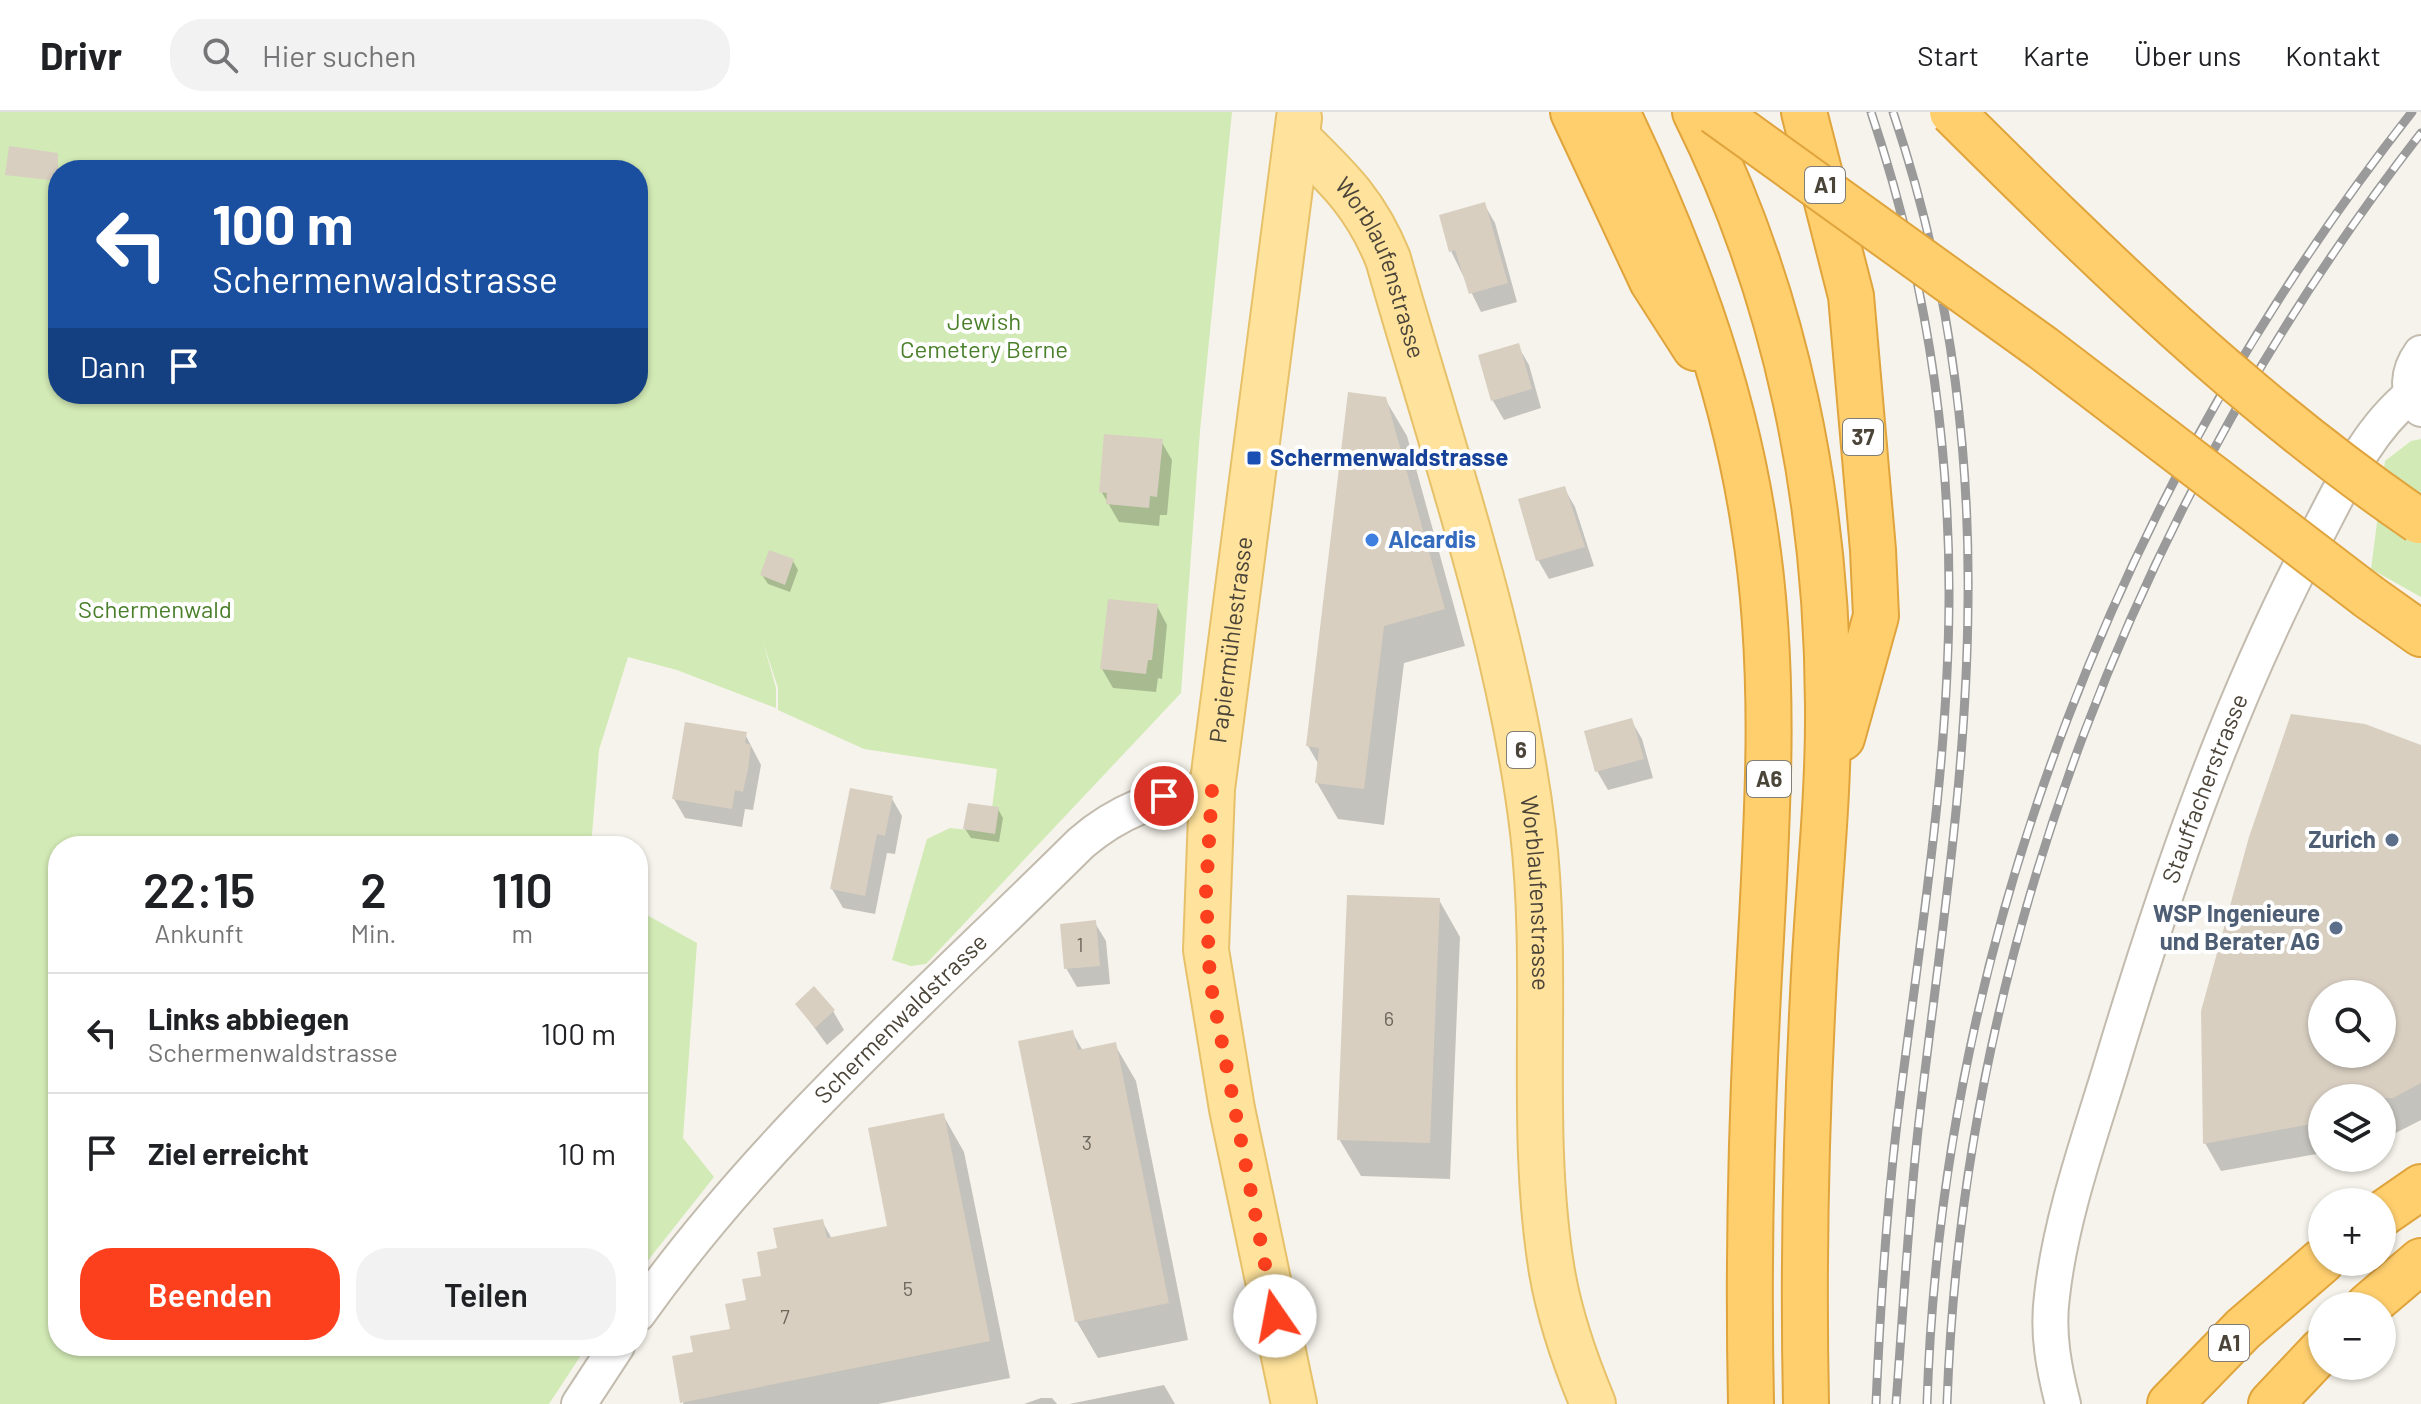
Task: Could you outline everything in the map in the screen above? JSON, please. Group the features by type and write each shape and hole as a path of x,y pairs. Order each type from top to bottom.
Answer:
{"highway":[{"path":"1573,112 1652,281 1729,400"},
{"name":"A6","path":"1617,112 1683,261 1729,400 1754,525 1765,618 1770,712 1750,1231 1751,1404"},
{"name":"A6","path":"1695,112 1720,162 1775,319 1801,420 1817,518 1826,614 1828,709 1812,1010 1804,1272 1806,1404"},
{"path":"1715,112 1923,259 2421,634"},
{"name":"A1","path":"1804,112 1844,259"},
{"path":"1952,112 2206,357 2351,475 2420,522"},
{"name":"37","path":"1823,805 1876,616 1868,484 1851,296 1844,259"},
{"path":"2396,1204 2421,1187"},
{"path":"2384,1292 2421,1261"},
{"name":"A1","path":"2170,1404 2307,1273"},
{"path":"2271,1404 2308,1365"}],"main road":[{"name":"Papiermühlestrasse","path":"1294,1404 1213,1012 1206,950 1212,789 1299,125"},
{"name":"Worblaufenstrasse","path":"1299,125 1374,225 1388,259 1505,675 1525,772 1538,880 1546,1225 1562,1319 1593,1404"}],"street":[{"name":"Stauffacherstrasse","path":"2063,1404 2051,1339 2051,1300 2059,1257 2112,1064 2179,854 2242,686 2278,608 2369,440 2391,411 2416,402 2410,373 2421,353"},
{"name":"Schermenwaldstrasse","path":"648,1300 689,1242 799,1119 1081,843 1108,823 1164,796 1212,789"},
{"path":"579,1404 610,1356"}],"green space":[{"path":"0,112 1232,112 1200,431 1181,693 926,964 911,966 892,960 927,839 950,828 989,832 997,769 864,749 778,710 778,688 763,642 776,688 776,708 677,670 628,657 599,750 592,836 48,836 48,1356 580,1356 549,1404 0,1404"},
{"path":"2421,439 2421,597 2371,569 2385,461 2411,441"},
{"path":"648,916 697,943 683,1138 714,1177 648,1260"}],"building":[{"path":"9,146 58,153 58,160 48,160 48,180 5,175"},
{"path":"1485,202 1508,283 1469,294 1455,250 1449,252 1439,215"},
{"path":"1519,343 1532,389 1491,401 1478,355"},
{"path":"1348,392 1386,397 1445,609 1384,626 1364,789 1315,783 1319,748 1306,746"},
{"path":"1104,434 1163,439 1157,497 1150,496 1149,508 1106,504 1107,493 1099,492"},
{"path":"1565,486 1585,547 1536,561 1518,499"},
{"path":"769,550 794,559 785,585 760,575"},
{"path":"1108,599 1158,604 1152,660 1148,660 1146,674 1100,669"},
{"path":"2291,714 2365,724 2421,745 2421,1083 2396,1096 2396,1084 2308,1084 2308,1125 2203,1144 2201,1011 2249,837"},
{"path":"1632,718 1644,759 1595,772 1584,731"},
{"path":"685,722 747,732 745,743 751,745 748,769 743,792 735,790 732,809 672,799"},
{"path":"850,788 893,796 885,836 877,834 865,896 830,889"},
{"path":"968,803 999,807 995,834 963,829"},
{"path":"1347,895 1440,898 1430,1143 1337,1140"},
{"path":"1096,920 1100,966 1064,969 1060,924"},
{"path":"814,986 835,1010 815,1028 795,1004"},
{"path":"1073,1030 1078,1050 1116,1042 1169,1303 1075,1322 1018,1041"},
{"path":"944,1113 990,1341 680,1403 672,1356 693,1352 690,1336 730,1329 725,1304 746,1300 742,1279 761,1276 757,1252 777,1248 773,1228 823,1219 827,1238 887,1226 868,1128"}],"railway":[{"path":"1871,112 1906,232 1930,354 1945,477 1949,601 1938,797 1893,1158 1876,1404"},
{"path":"1893,112 1912,171 1941,292 1959,415 1968,540 1963,734 1914,1164 1896,1404"},
{"path":"1927,1404 1940,1229 1969,1056 2011,886 2067,720 2136,558 2217,402 2309,253 2412,112"},
{"path":"1947,1404 1960,1232 1988,1063 2030,895 2085,732 2152,573 2231,419 2321,272 2421,133"}],"place":[{"name":"Schermenwaldstrasse","path":"1254,458"},
{"name":"Alcardis","path":"1372,540"},
{"name":"Zurich","path":"2392,840"},
{"name":"WSP Ingenieure und Berater AG","path":"2336,928"}],"route":[{"path":"1164,796 1212,789 1206,950 1213,1012 1275,1316"}],"park label":[{"name":"Jewish Cemetery Berne","path":"984,336"},
{"name":"Schermenwald","path":"155,610"}]}
